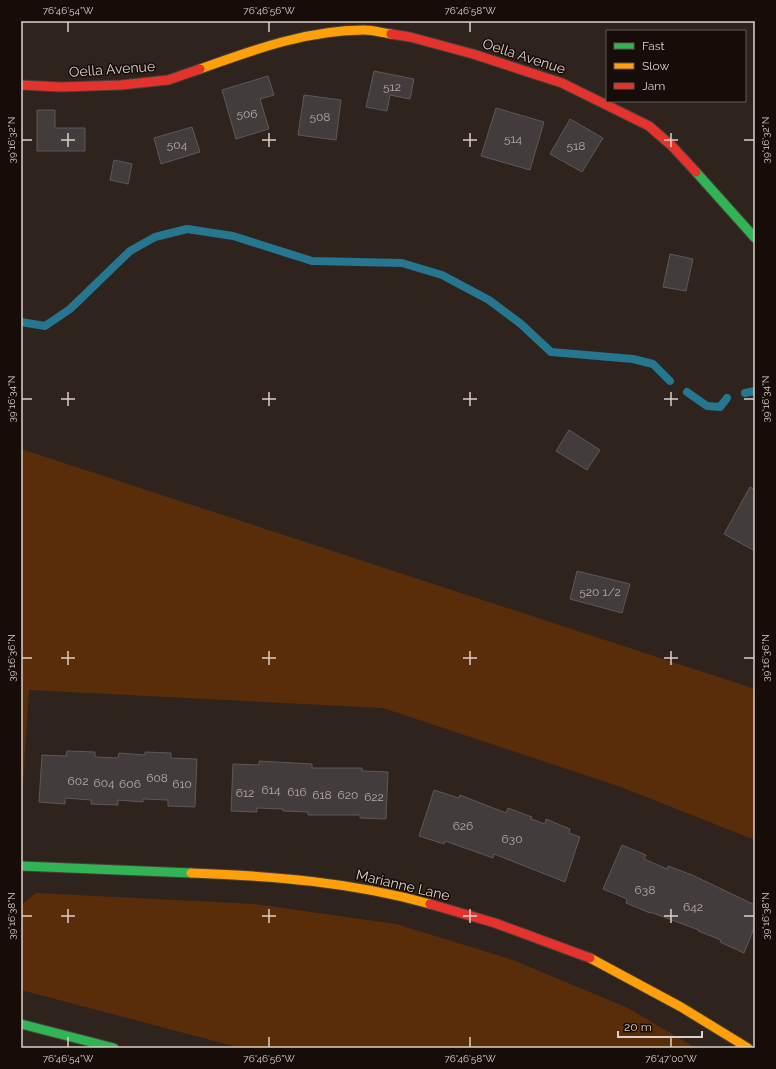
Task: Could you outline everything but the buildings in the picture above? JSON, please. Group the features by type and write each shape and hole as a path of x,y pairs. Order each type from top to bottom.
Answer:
{"street":[{"name":"Oella Avenue","path":"21,85 61,87 121,85 168,80 266,45 324,33 365,30 410,37 473,54 562,83 649,126 672,146 755,238"},
{"name":"Marianne Lane","path":"21,866 240,875 326,882 408,898 495,923 584,956 681,1007 748,1048"},
{"path":"21,1024 114,1048"}],"shaded area":[{"path":"21,449 755,689 755,840 621,787 383,708 29,690 21,816"},
{"path":"36,893 255,904 396,924 513,960 628,1008 696,1048 241,1048 21,990 21,905"}],"waterway":[{"path":"21,322 45,326 70,309 130,251 155,237 187,229 233,236 312,261 402,263 442,275 489,300 521,324 551,352 633,359 653,364 670,381"},
{"path":"745,393 755,391"},
{"path":"687,392 707,406 720,407 727,398"}],"traffic: fast":[{"path":"696,172 755,238"},
{"path":"21,866 191,873"},
{"path":"21,1024 114,1048"}],"traffic: slow":[{"path":"200,69 280,42 322,33 364,30 391,34"},
{"path":"191,873 312,881 371,890 430,904"},
{"path":"590,958 681,1007 748,1048"}],"traffic: jam":[{"path":"391,34 410,37 473,54 562,83 649,126 672,146 696,172"},
{"path":"21,85 61,87 121,85 168,80 200,69"},
{"path":"430,904 495,923 590,958"}]}
